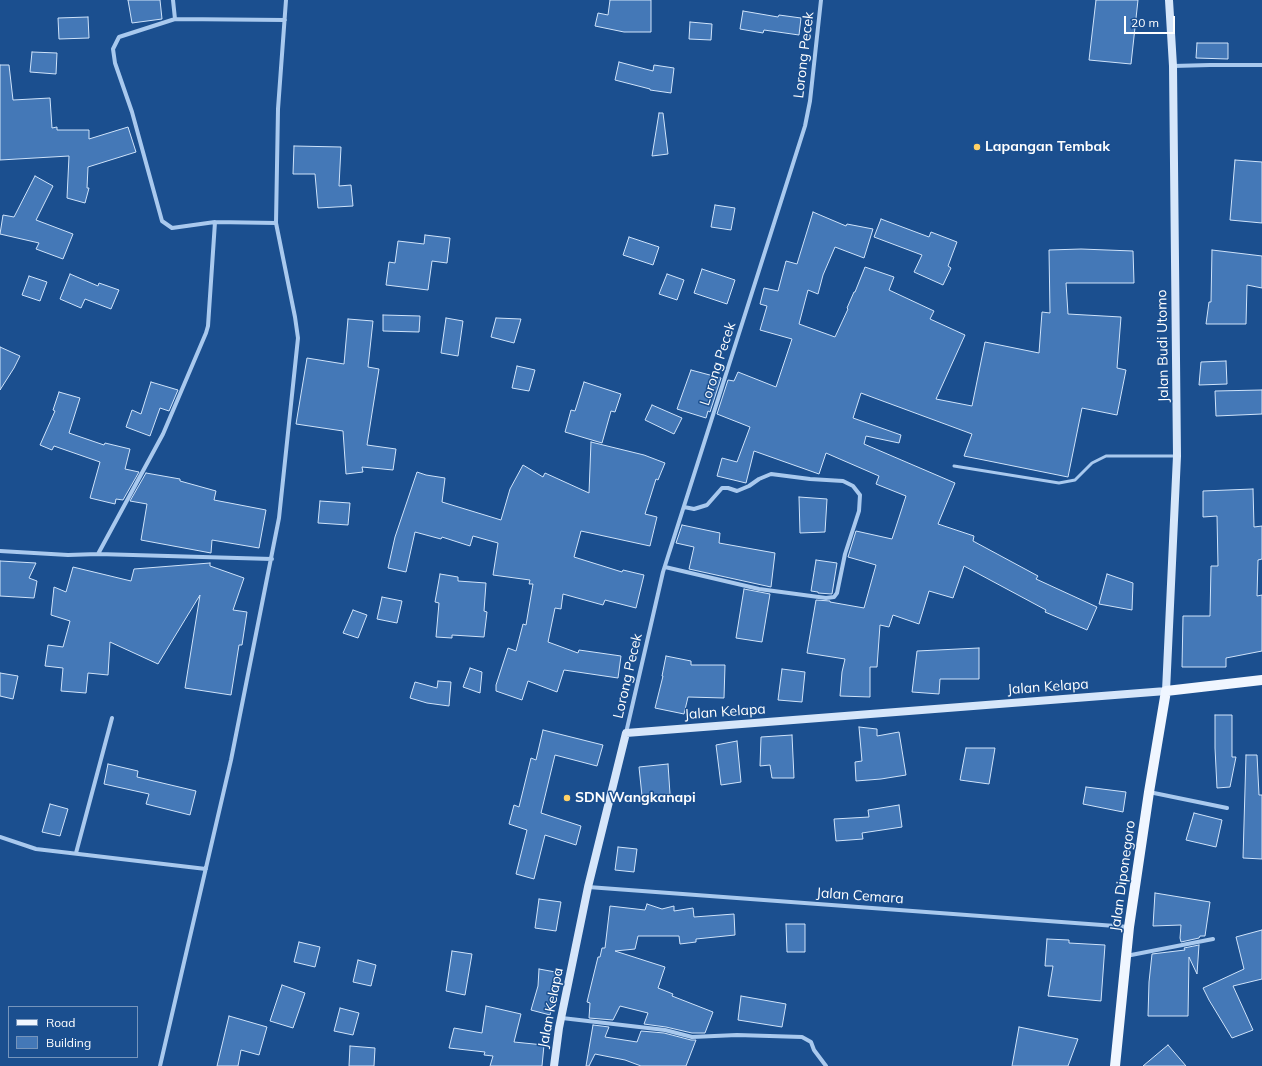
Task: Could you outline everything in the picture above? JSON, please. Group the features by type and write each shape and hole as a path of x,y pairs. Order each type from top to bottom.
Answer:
{"main road":[{"path":"1166,691 1262,680"},
{"name":"Jalan Diponegoro","path":"1115,1066 1129,927 1166,691"}],"street":[{"path":"173,0 175,19"},
{"path":"160,1066 231,760 279,518 298,338 276,222 278,109 286,0"},
{"name":"Lorong Pecek","path":"626,733 665,567 805,126 810,101 822,0"},
{"name":"Jalan Budi Utomo","path":"1166,691 1177,456 1173,66 1169,0"},
{"path":"276,222 215,222 172,228 162,221 132,112 115,63 113,49 119,37 175,19 285,20"},
{"path":"1173,66 1262,66"},
{"path":"98,554 163,434 206,333 208,326 215,222"},
{"path":"665,567 759,588 826,598 834,597 837,593 845,554 859,511 860,495 853,486 843,481 810,479 771,474 759,478 749,486 737,491 722,488 707,505 694,509 684,507"},
{"path":"0,551 68,555 98,554 272,559"},
{"name":"Jalan Kelapa","path":"554,1066 588,887 626,733 1166,691"},
{"path":"76,853 112,718"},
{"path":"1149,792 1227,808"},
{"path":"0,837 36,849 206,869"},
{"name":"Jalan Cemara","path":"588,887 1129,927"},
{"path":"1126,956 1213,939"},
{"path":"562,1018 665,1030 692,1037 737,1035 802,1037 811,1042 814,1050 826,1066"}],"lane":[{"path":"954,466 1059,483 1076,480 1092,462 1106,456 1177,456"}],"building":[{"path":"128,0 160,0 162,19 132,23"},
{"path":"610,0 651,0 651,32 624,32 595,26 598,13 608,15"},
{"path":"1096,0 1138,0 1131,64 1089,60"},
{"path":"743,11 778,17 779,15 801,18 799,35 764,30 763,33 740,29"},
{"path":"88,17 89,38 59,39 58,18"},
{"path":"690,22 712,24 711,40 689,39"},
{"path":"1197,43 1228,43 1228,59 1196,58"},
{"path":"32,52 57,53 56,74 30,72"},
{"path":"619,62 653,71 654,65 674,68 671,93 650,90 615,80"},
{"path":"0,65 9,65 13,100 50,98 52,128 57,127 57,130 89,130 89,139 128,127 136,152 88,167 87,188 89,188 85,203 67,198 69,156 0,160"},
{"path":"659,113 663,113 668,154 652,156"},
{"path":"294,146 341,147 339,186 351,185 353,206 318,208 315,174 293,174"},
{"path":"1235,160 1262,162 1262,223 1230,220"},
{"path":"35,176 53,186 36,220 73,234 63,259 36,249 39,243 0,234 3,215 14,217"},
{"path":"715,205 735,208 731,230 711,227"},
{"path":"813,212 846,226 847,224 873,229 864,258 835,247 823,275 818,294 808,290 799,324 835,337 865,267 894,277 889,290 934,311 930,319 965,335 936,399 972,406 985,342 1039,353 1042,312 1050,313 1049,250 1081,249 1133,251 1134,283 1066,283 1068,314 1121,317 1117,368 1126,370 1117,415 1082,408 1068,477 964,456 972,434 861,393 853,418 901,435 899,443 866,436 864,444 955,483 938,524 974,536 973,541 1038,576 1036,579 1097,607 1087,630 1045,612 1046,610 964,566 953,598 929,591 919,624 893,615 889,627 880,625 877,667 870,667 870,697 840,696 842,672 845,659 807,653 816,600 830,601 864,608 876,565 848,557 856,531 892,539 906,496 876,484 879,476 826,453 819,474 754,451 746,483 717,476 722,458 737,462 750,427 717,414 728,380 734,381 738,372 776,387 792,339 760,330 767,306 760,304 764,288 778,291 786,261 797,264"},
{"path":"881,219 929,237 931,232 957,242 948,266 951,268 943,285 914,272 922,255 874,237"},
{"path":"425,235 450,238 447,263 432,261 428,290 386,285 389,262 395,263 398,241 424,244"},
{"path":"629,237 659,247 653,265 623,255"},
{"path":"1212,250 1262,256 1262,288 1247,285 1246,324 1206,324 1209,302 1211,302"},
{"path":"702,269 735,280 727,304 694,293"},
{"path":"70,274 98,286 99,283 119,290 111,309 85,299 81,308 60,299"},
{"path":"667,274 684,280 677,300 659,294"},
{"path":"29,276 47,282 40,301 22,295"},
{"path":"383,315 420,316 419,332 383,331"},
{"path":"446,318 463,321 458,356 441,353"},
{"path":"496,318 521,319 514,343 491,337"},
{"path":"348,319 373,321 368,367 379,369 367,445 396,449 393,470 362,467 363,472 346,474 343,431 296,424 307,358 344,364"},
{"path":"0,347 20,356 0,390"},
{"path":"1226,361 1227,384 1199,385 1201,362"},
{"path":"517,366 535,370 529,391 512,388"},
{"path":"691,370 721,378 710,412 708,411 706,418 677,409"},
{"path":"151,382 178,390 169,411 160,408 150,436 126,427 132,410 141,414"},
{"path":"584,382 621,394 615,412 611,411 602,443 565,432 571,410 575,411"},
{"path":"1262,390 1262,414 1216,416 1215,391"},
{"path":"59,392 80,398 69,433 104,445 105,443 130,449 125,469 139,472 123,500 116,499 115,504 90,498 100,462 54,446 52,450 40,445 55,411 53,410"},
{"path":"652,405 682,418 674,434 645,420"},
{"path":"591,442 644,455 665,463 658,480 656,479 645,514 657,517 650,546 581,531 574,557 622,572 623,570 644,575 636,608 605,600 603,605 563,594 561,609 555,608 548,642 578,653 579,650 621,656 618,678 564,670 557,692 528,681 522,700 496,691 496,685 508,648 516,651 523,624 526,625 533,584 529,584 530,580 493,575 498,543 473,536 470,546 442,537 441,539 415,532 406,572 388,568 395,537 417,472 445,478 442,502 501,520 510,489 523,465 543,477 545,473 589,493"},
{"path":"146,473 180,479 180,481 216,491 214,500 266,510 259,548 212,540 211,553 141,540 147,504 130,501"},
{"path":"1253,489 1254,527 1262,526 1262,559 1258,560 1257,596 1262,595 1262,651 1226,658 1226,667 1182,667 1183,616 1210,616 1211,566 1218,566 1217,516 1203,517 1203,491"},
{"path":"799,497 827,499 825,532 800,533"},
{"path":"320,501 350,503 348,525 318,523"},
{"path":"682,525 720,533 719,543 775,553 771,587 689,569 694,547 676,543"},
{"path":"816,560 837,563 832,594 811,591"},
{"path":"0,561 36,563 29,578 37,581 34,598 0,596"},
{"path":"210,563 210,566 244,578 233,610 247,612 242,645 239,645 231,695 185,688 200,595 158,664 110,642 108,675 88,673 86,693 61,691 63,668 45,666 48,645 63,647 70,621 51,615 54,587 66,592 73,567 131,581 134,569"},
{"path":"440,574 458,577 458,581 486,583 484,611 487,612 484,637 452,635 452,638 436,637 439,603 435,602"},
{"path":"1107,574 1133,583 1132,610 1099,604"},
{"path":"744,589 770,594 762,642 736,638"},
{"path":"382,597 402,601 397,623 377,619"},
{"path":"353,610 367,615 358,638 343,633"},
{"path":"979,648 979,679 940,679 939,694 912,692 917,651"},
{"path":"666,656 691,661 691,665 725,665 724,698 688,697 684,714 655,708 663,676"},
{"path":"470,668 482,672 480,693 463,687"},
{"path":"782,669 805,672 802,702 778,700"},
{"path":"0,673 18,676 13,699 0,696"},
{"path":"438,681 451,682 449,706 427,703 410,698 415,682 437,688"},
{"path":"1215,715 1232,715 1232,757 1236,757 1230,787 1217,788"},
{"path":"859,727 877,729 877,736 899,732 906,775 856,781 855,762 862,761"},
{"path":"543,730 603,745 597,766 555,755 541,813 581,826 576,845 545,835 534,879 516,874 527,830 509,824 514,805 519,807 531,758 536,760"},
{"path":"792,735 794,778 772,778 770,765 760,766 761,737"},
{"path":"737,741 741,782 721,785 716,745"},
{"path":"966,748 995,748 989,784 960,780"},
{"path":"1246,755 1257,755 1259,795 1262,795 1262,859 1243,858"},
{"path":"108,764 138,771 137,777 196,791 190,815 146,804 149,794 104,784"},
{"path":"668,764 670,794 642,796 639,767"},
{"path":"1086,787 1126,792 1123,812 1083,804"},
{"path":"50,804 68,809 60,836 42,832"},
{"path":"899,805 902,827 862,833 863,839 836,841 834,819 869,817 868,810"},
{"path":"1194,813 1222,820 1216,847 1186,840"},
{"path":"618,847 637,849 634,872 615,870"},
{"path":"1155,893 1210,902 1205,936 1200,936 1199,938 1181,942 1181,925 1153,926"},
{"path":"539,899 561,902 556,931 535,928"},
{"path":"647,904 662,909 674,906 674,911 693,908 694,917 734,914 735,935 696,939 696,942 680,944 679,936 638,936 635,949 615,951 665,967 658,988 673,994 672,996 713,1012 705,1033 692,1033 644,1024 648,1013 620,1006 613,1020 589,1018 590,1003 587,1002 598,957 600,957 602,948 605,948 610,906 645,910"},
{"path":"786,924 805,924 805,952 787,952"},
{"path":"1262,930 1262,979 1233,986 1253,1030 1232,1038 1203,988 1244,969 1236,937"},
{"path":"1047,939 1069,940 1069,943 1105,945 1101,1001 1048,996 1053,966 1045,966"},
{"path":"299,942 320,947 315,967 294,962"},
{"path":"1199,945 1197,974 1189,957 1188,1016 1148,1016 1152,954 1185,950 1184,948"},
{"path":"452,951 472,954 465,995 446,991"},
{"path":"358,960 376,965 371,986 353,982"},
{"path":"539,969 561,973 559,987 557,987 550,1015 531,1010 538,986"},
{"path":"282,985 305,993 293,1028 270,1021"},
{"path":"741,996 786,1004 782,1027 738,1020"},
{"path":"486,1006 521,1014 514,1042 544,1045 542,1066 490,1066 493,1056 484,1055 485,1052 449,1048 454,1028 482,1033"},
{"path":"340,1008 359,1013 353,1035 334,1031"},
{"path":"229,1016 267,1027 259,1055 241,1050 238,1066 217,1066"},
{"path":"593,1025 609,1027 605,1037 637,1042 641,1031 664,1033 696,1040 686,1066 641,1066 625,1060 595,1054 589,1066 586,1066"},
{"path":"1019,1027 1078,1039 1068,1066 1012,1066"},
{"path":"1168,1045 1186,1066 1143,1066"},
{"path":"350,1046 375,1048 374,1066 349,1066"}],"place":[{"name":"Lapangan Tembak","path":"977,147"},
{"name":"SDN Wangkanapi","path":"567,798"}]}
